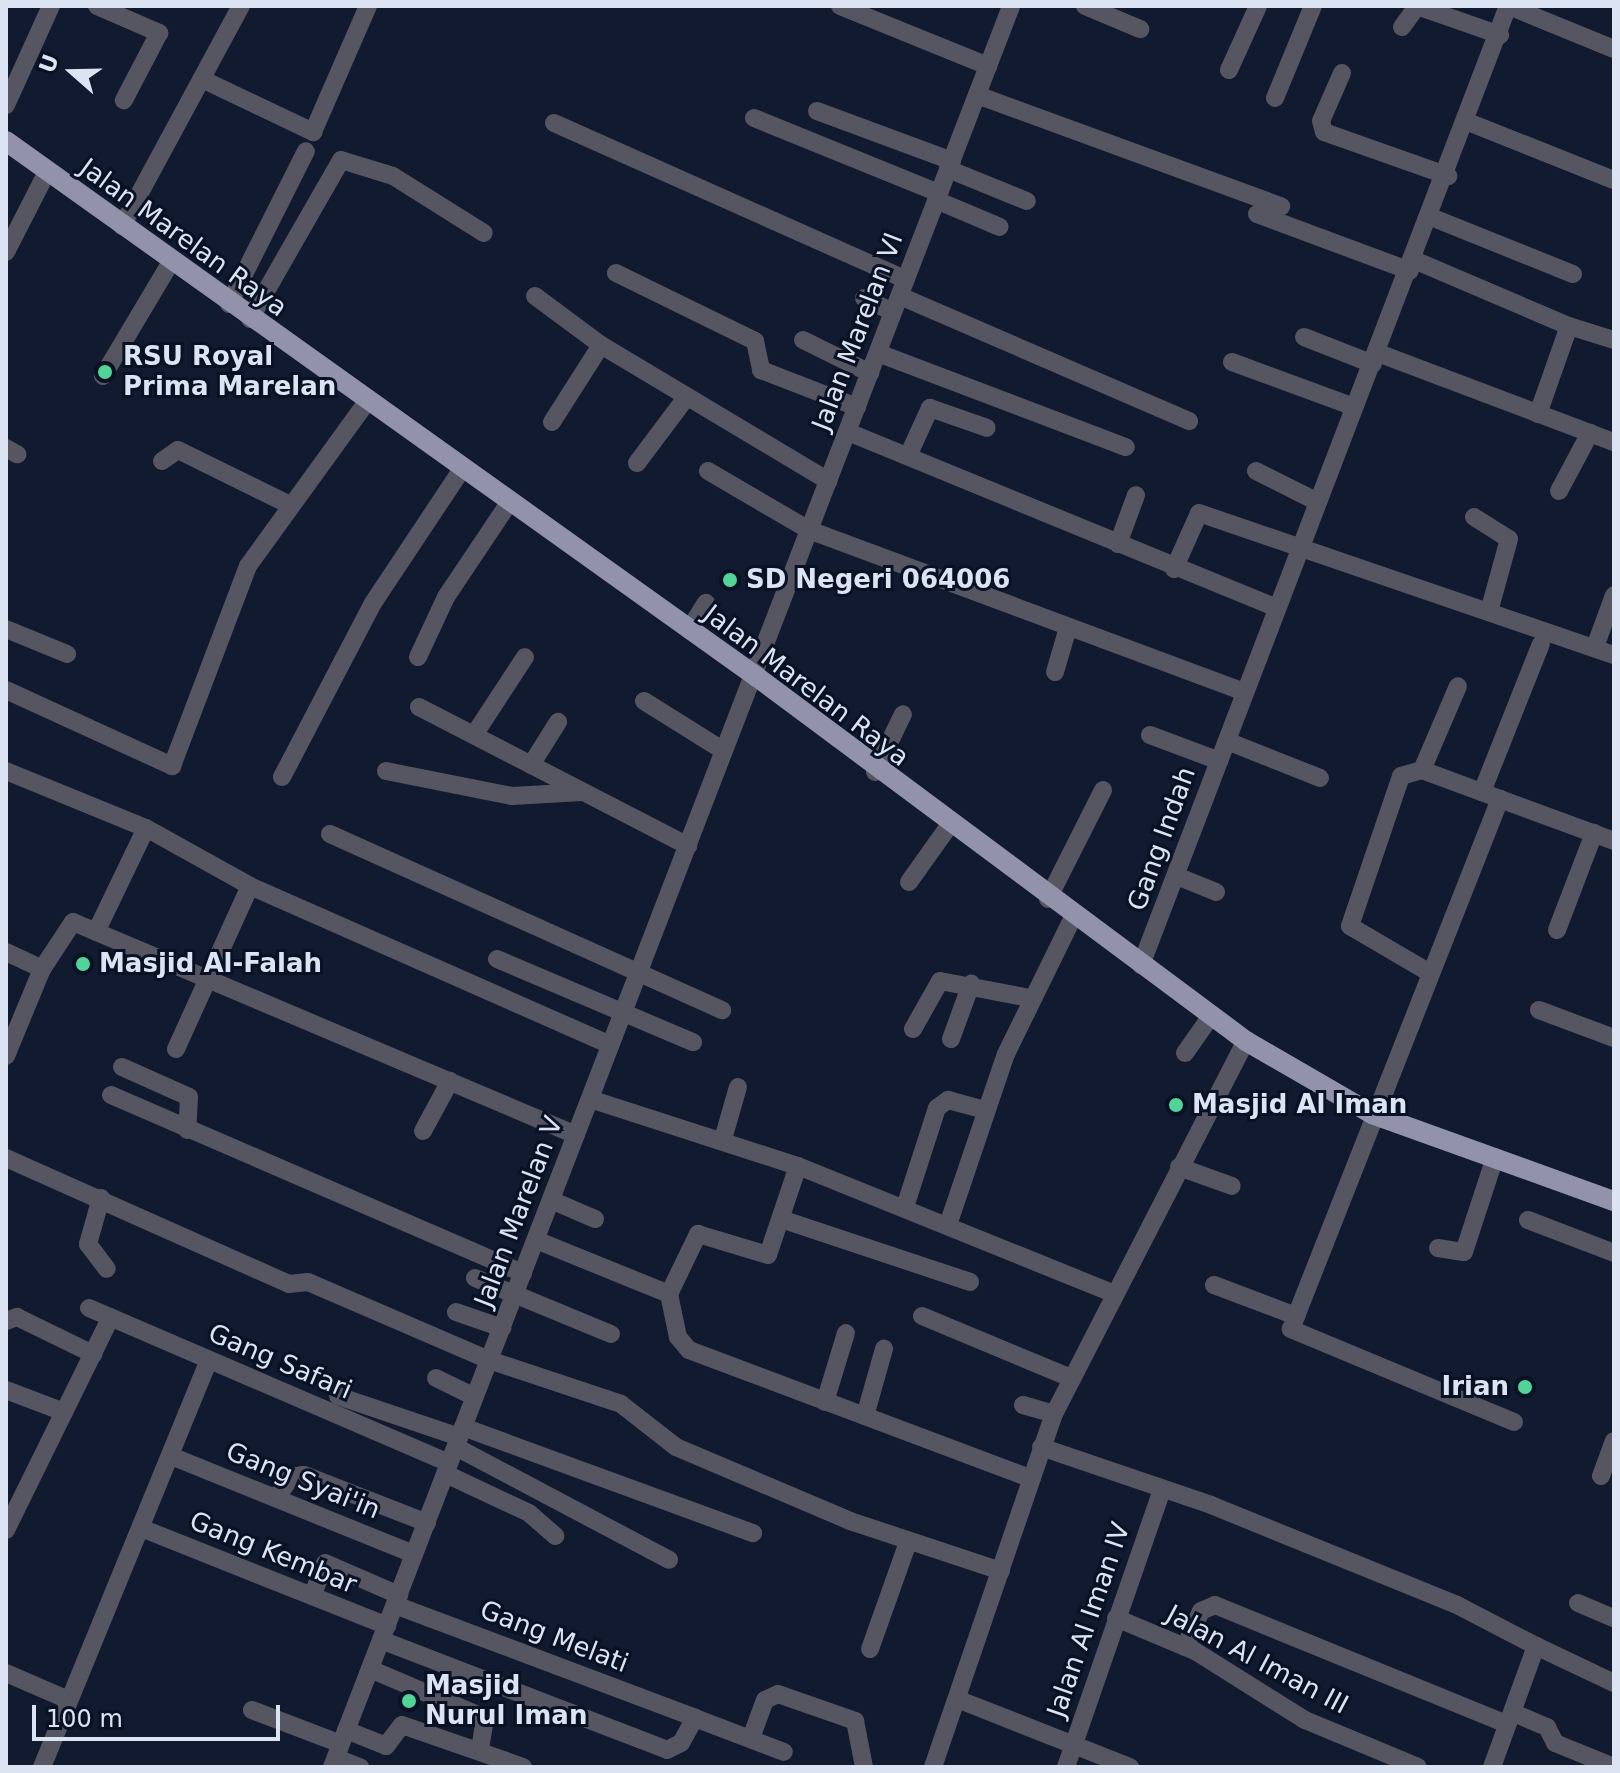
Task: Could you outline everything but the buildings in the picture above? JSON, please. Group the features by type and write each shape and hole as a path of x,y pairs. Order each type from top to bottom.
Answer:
{"main road":[{"name":"Jalan Marelan Raya","path":"6,141 507,506 757,677 875,772 1246,1041 1372,1114 1614,1201"}],"street":[{"path":"6,105 51,6"},
{"path":"97,6 159,33 124,100"},
{"path":"122,226 206,81 241,6"},
{"path":"206,81 313,132 368,6"},
{"path":"840,6 988,66"},
{"name":"Jalan Marelan VI","path":"757,677 809,530 1011,6"},
{"path":"1085,6 1140,29"},
{"path":"1229,70 1258,6"},
{"path":"1275,98 1313,6"},
{"path":"1402,27 1417,6 1500,35"},
{"path":"1509,6 1614,49"},
{"name":"Gang Indah","path":"1141,965 1179,877 1314,500 1448,176 1509,6"},
{"path":"1342,73 1321,121 1324,132 1448,176"},
{"path":"974,103 1281,206"},
{"path":"817,111 950,165 1027,201"},
{"path":"754,118 938,196 1000,227"},
{"path":"1468,122 1614,180"},
{"path":"554,123 900,296 1189,421"},
{"path":"229,304 306,151"},
{"path":"250,319 341,160 393,176 484,233"},
{"path":"6,252 47,172"},
{"path":"1257,214 1412,265 1569,326 1614,340"},
{"path":"1427,226 1573,274"},
{"path":"103,376 171,262"},
{"path":"616,273 755,341 761,370 857,407"},
{"path":"535,296 601,345 685,399 828,481"},
{"path":"864,298 900,296"},
{"path":"1538,414 1569,326"},
{"path":"1304,337 1375,358 1614,442"},
{"path":"803,340 870,373"},
{"path":"552,422 601,345"},
{"path":"878,353 1126,447"},
{"path":"1232,362 1354,407"},
{"path":"637,463 685,399"},
{"path":"6,690 172,766 248,566 366,403"},
{"path":"908,456 930,408 987,428"},
{"path":"848,432 1174,569 1275,607"},
{"path":"1559,491 1590,433"},
{"path":"162,461 178,450 290,505"},
{"path":"708,471 809,530 1067,631 1245,692"},
{"path":"1256,471 1314,500"},
{"path":"282,777 373,603 460,472"},
{"path":"1118,544 1136,495"},
{"path":"418,657 446,597 507,506"},
{"path":"1174,569 1199,513 1490,608 1614,655"},
{"path":"1474,517 1509,539 1490,608"},
{"path":"1595,647 1614,595"},
{"path":"689,630 706,603"},
{"path":"6,629 67,654"},
{"path":"1055,672 1067,631"},
{"path":"1514,1422 1291,1329 1372,1114 1430,973 1541,644"},
{"path":"474,735 525,657"},
{"name":"Jalan Marelan V","path":"339,1750 724,751 757,677"},
{"path":"1422,770 1458,686"},
{"path":"644,701 724,751"},
{"path":"419,707 688,846"},
{"path":"875,772 903,714"},
{"path":"531,765 558,722"},
{"path":"1150,735 1219,761"},
{"path":"1229,736 1320,778"},
{"path":"1430,973 1357,935 1350,921 1401,776 1422,770 1614,841"},
{"path":"6,771 146,828 250,886 611,1045"},
{"path":"386,771 512,796 582,792"},
{"path":"1048,899 1103,790"},
{"path":"909,882 949,826"},
{"path":"96,932 146,828"},
{"path":"1557,930 1594,833"},
{"path":"330,834 722,1010"},
{"path":"1179,877 1216,892"},
{"path":"176,1049 250,886"},
{"path":"949,1222 986,1110 1030,998 1073,917"},
{"path":"6,1056 42,969 64,925 73,922 576,1135"},
{"path":"6,952 42,969"},
{"path":"497,959 693,1042"},
{"path":"913,1029 934,985 971,984 1030,998"},
{"path":"951,1039 971,984"},
{"path":"1539,1010 1614,1038"},
{"path":"1185,1053 1211,1016"},
{"path":"933,1767 1054,1414 1112,1293 1246,1041"},
{"path":"122,1067 189,1097 187,1130"},
{"path":"423,1131 450,1081"},
{"path":"723,1139 738,1087"},
{"path":"111,1095 523,1273"},
{"path":"590,1099 723,1139 949,1222 1112,1293"},
{"path":"905,1207 942,1102 986,1110"},
{"path":"1438,1248 1464,1252 1495,1157"},
{"path":"6,1158 289,1284 308,1282 489,1360 621,1404 676,1447 908,1542 1001,1571"},
{"path":"798,1166 784,1220 761,1257 694,1235 669,1294 678,1337 689,1350 1032,1479"},
{"path":"1179,1167 1232,1186"},
{"path":"101,1198 88,1244 107,1269"},
{"path":"551,1200 595,1219"},
{"path":"784,1220 970,1282"},
{"path":"1528,1220 1614,1253"},
{"path":"536,1240 669,1294"},
{"path":"475,1278 611,1334"},
{"path":"1214,1285 1296,1316"},
{"name":"Gang Safari","path":"89,1308 209,1360 455,1450"},
{"path":"456,1312 502,1328"},
{"path":"922,1316 1071,1378"},
{"path":"6,1321 17,1317 93,1354"},
{"path":"6,1527 111,1317"},
{"path":"825,1402 846,1333"},
{"path":"865,1416 884,1349"},
{"path":"42,1767 66,1699 141,1528 209,1360"},
{"path":"436,1378 475,1397"},
{"path":"6,1390 64,1412"},
{"path":"338,1396 455,1450 669,1560"},
{"path":"1023,1405 1054,1414"},
{"path":"1601,1476 1614,1441"},
{"path":"1041,1447 1162,1489 1457,1605 1614,1683"},
{"path":"455,1450 753,1533"},
{"path":"455,1450 555,1536"},
{"name":"Gang Syai'in","path":"171,1456 414,1554"},
{"path":"277,1497 288,1480 304,1475 427,1523"},
{"name":"Jalan Al Iman IV","path":"1066,1767 1162,1489"},
{"name":"Gang Kembar","path":"141,1528 312,1596 384,1633 667,1750 681,1743 695,1718"},
{"path":"870,1649 908,1542"},
{"name":"Gang Melati","path":"312,1596 325,1563 397,1600 784,1752"},
{"path":"1578,1603 1614,1618"},
{"path":"1185,1647 1201,1611 1215,1605 1511,1719 1547,1727 1555,1743 1614,1767"},
{"name":"Jalan Al Iman III","path":"1116,1618 1185,1647 1305,1720 1418,1767"},
{"path":"1492,1767 1536,1646"},
{"path":"370,1669 485,1718 480,1751"},
{"path":"6,1673 66,1699"},
{"path":"751,1738 765,1700 778,1694 855,1721 864,1767"},
{"path":"957,1699 1130,1767"},
{"path":"252,1710 339,1750 360,1767"},
{"path":"339,1750 386,1746 402,1725 523,1767"}],"place":[{"name":"RSU Royal Prima Marelan","path":"105,372"},
{"name":"SD Negeri 064006","path":"730,580"},
{"name":"Masjid Al-Falah","path":"83,964"},
{"name":"Masjid Al Iman","path":"1176,1105"},
{"name":"Irian","path":"1525,1387"},
{"name":"Masjid Nurul Iman","path":"409,1701"}]}
